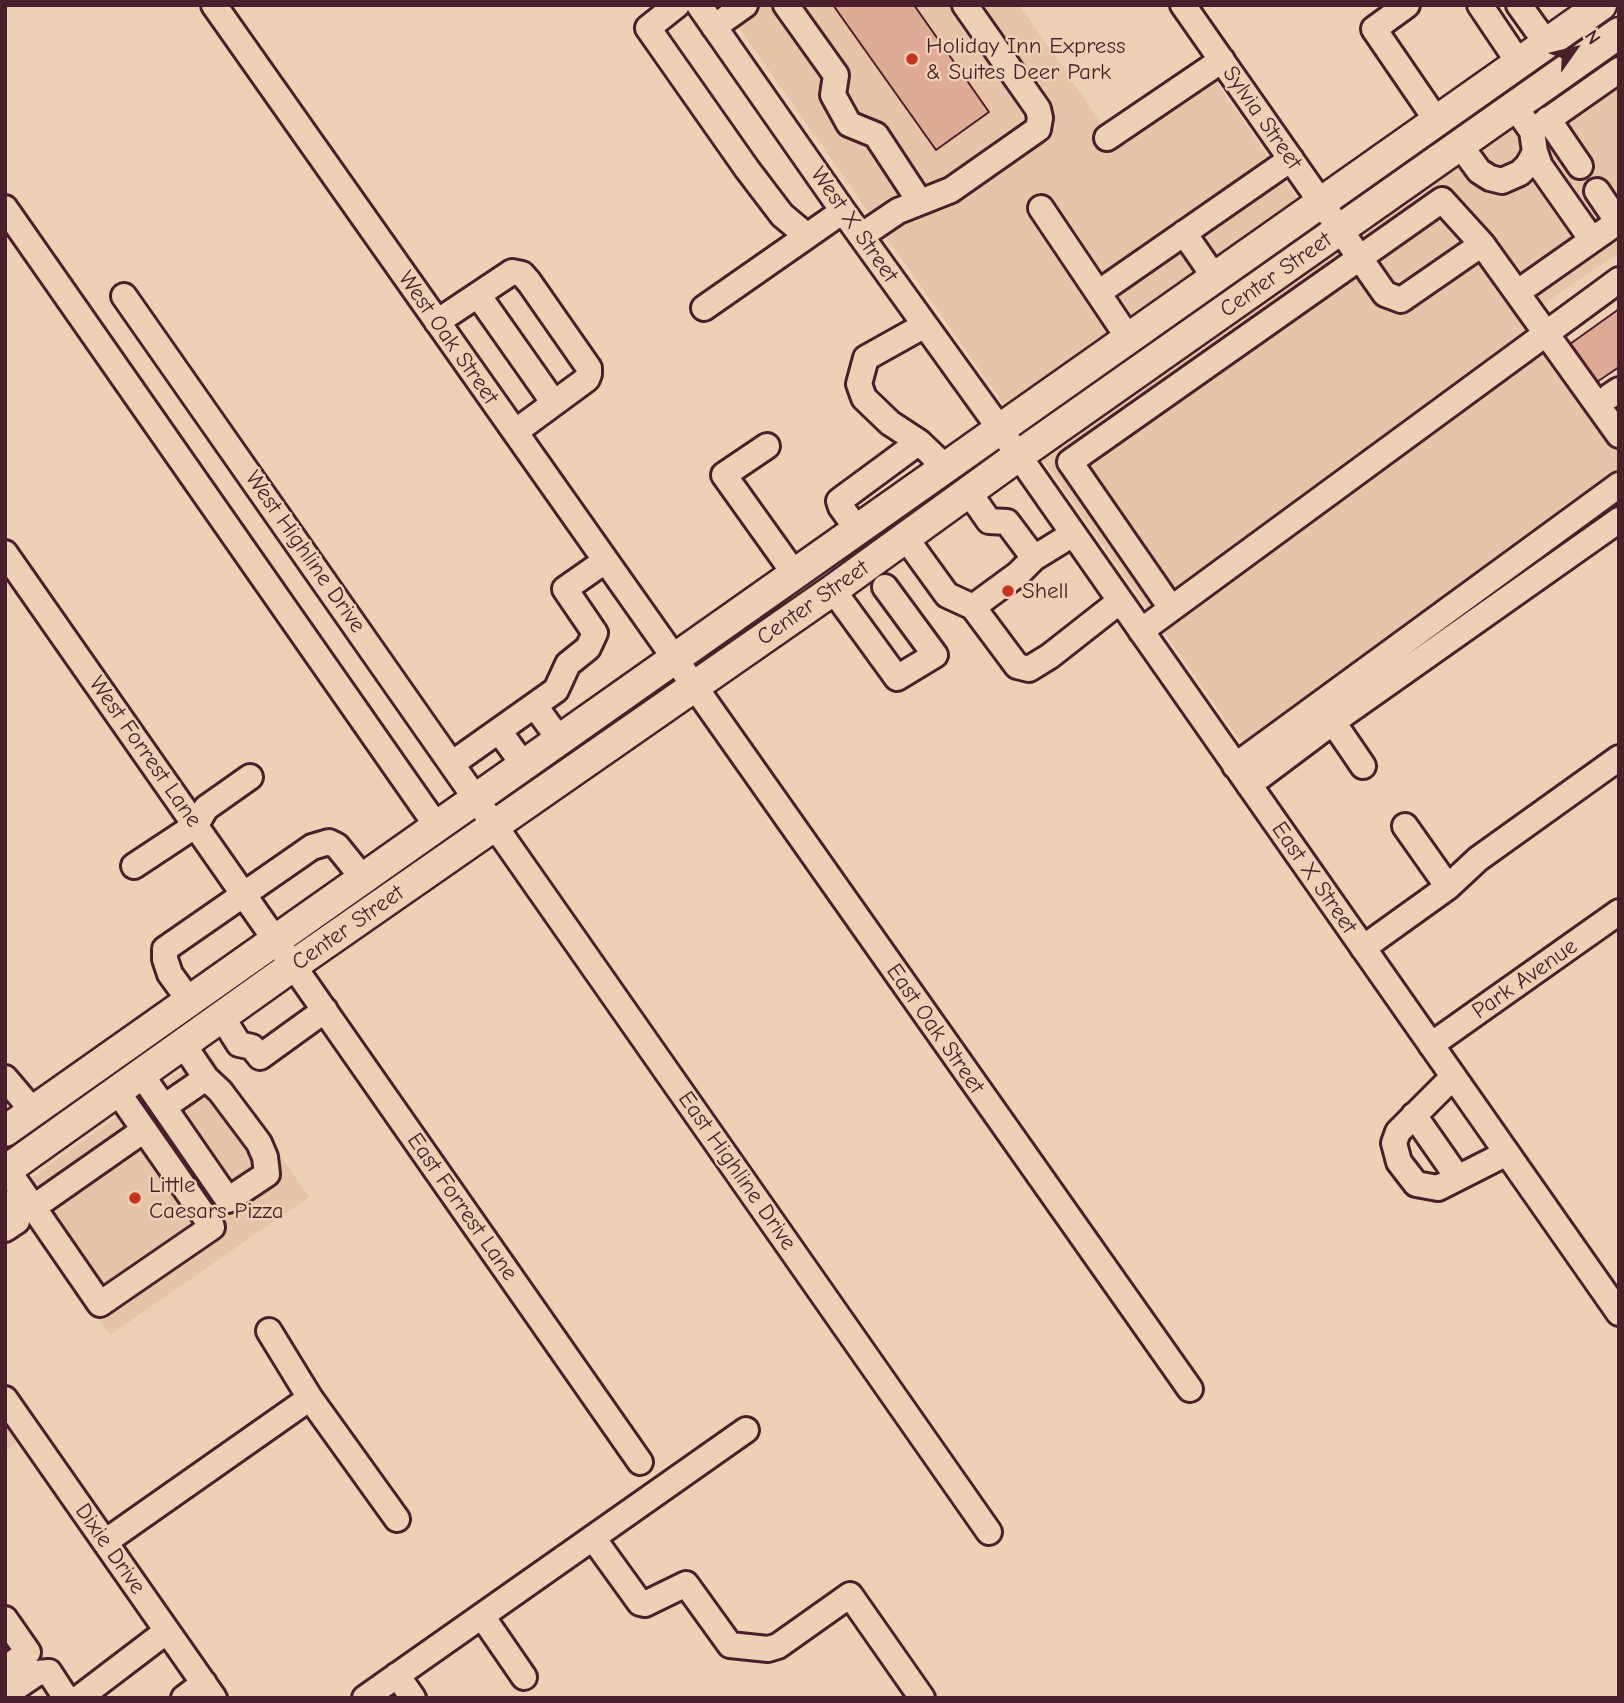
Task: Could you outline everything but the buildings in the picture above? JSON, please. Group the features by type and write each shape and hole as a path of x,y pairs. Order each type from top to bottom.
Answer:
{"main road":[{"name":"Center Street","path":"6,1170 222,1017 284,952 362,877 436,825 486,810 523,764 559,739 833,590 968,491 1009,443 1129,339 1601,5"},
{"name":"Center Street","path":"5,1130 189,1000 284,952 486,810 682,671 794,573 945,467 1009,443 1198,330 1607,41"},
{"path":"1547,44 1564,72"},
{"path":"33,1111 51,1138"}],"street":[{"name":"West Oak Street","path":"214,5 682,671"},
{"path":"677,5 648,28 775,206 807,236"},
{"name":"West X Street","path":"699,5 1009,443"},
{"path":"715,27 745,5"},
{"path":"786,5 836,75 833,95 849,124 876,135 920,202"},
{"path":"862,236 898,211 951,190 1038,129 1038,109 965,5"},
{"name":"Sylvia Street","path":"1183,5 1385,294 1401,300 1482,243"},
{"path":"1407,5 1374,29 1437,121"},
{"path":"1480,5 1520,63"},
{"path":"1520,5 1547,44"},
{"path":"1460,145 1479,171 1490,178 1502,181 1520,173 1538,134 1615,72 1607,41"},
{"path":"1107,138 1222,60"},
{"path":"1515,107 1538,134 1580,166"},
{"path":"1538,134 1540,166 1592,240"},
{"path":"1098,293 1291,159"},
{"path":"1424,171 1442,200 1482,243 1619,435"},
{"path":"1518,292 1618,222 1597,191"},
{"path":"1171,608 1070,462 1442,200"},
{"path":"5,208 436,825"},
{"path":"1041,208 1129,339"},
{"path":"704,308 843,211"},
{"path":"1184,233 1215,278"},
{"path":"437,322 512,272 522,274 582,357 589,368 587,379 514,432"},
{"path":"1141,631 1619,280"},
{"path":"478,295 554,403"},
{"name":"West Highline Drive","path":"124,296 486,810"},
{"path":"925,325 866,358 859,384 864,398 890,423 919,442 945,467"},
{"path":"1198,330 1217,358"},
{"path":"857,529 839,501 919,442"},
{"name":"East X Street","path":"1009,443 1619,1313"},
{"path":"767,446 724,475 794,573"},
{"path":"1242,775 1619,485"},
{"path":"968,491 989,521 1007,522 1034,558"},
{"path":"1242,775 1333,722 1619,520"},
{"path":"973,607 1018,574 1034,558 1073,534"},
{"path":"905,537 947,594 973,607 1017,666 1029,669 1050,656 1120,601"},
{"name":"West Forrest Lane","path":"5,553 284,952"},
{"path":"453,764 556,690 568,664 588,648 595,633 565,589 605,561"},
{"path":"833,590 897,678 935,655 886,587"},
{"name":"East Oak Street","path":"682,671 1190,1389"},
{"path":"535,706 559,739"},
{"path":"1333,722 1363,766"},
{"path":"499,731 523,764"},
{"path":"1363,948 1448,887 1478,859 1619,758"},
{"path":"134,866 196,825 206,808 250,777"},
{"name":"East Highline Drive","path":"486,810 989,1532"},
{"path":"1405,825 1448,887"},
{"path":"189,1000 170,974 165,949 312,847 330,842 337,846 362,877"},
{"name":"Park Avenue","path":"1431,1045 1619,912"},
{"name":"East Forrest Lane","path":"284,952 640,1462"},
{"path":"222,1017 239,1044 252,1047 260,1057 325,1010"},
{"path":"141,1074 228,1200 267,1174 265,1157 259,1143 220,1091 206,1078 183,1044"},
{"path":"1453,1077 1406,1124 1394,1143 1399,1162 1416,1184 1448,1183 1507,1153"},
{"path":"164,1107 206,1078"},
{"path":"5,1079 33,1111"},
{"path":"6,1170 100,1304 212,1227 117,1091"},
{"path":"1406,1124 1448,1183"},
{"path":"33,1208 144,1130"},
{"path":"5,1203 17,1221 5,1229"},
{"path":"269,1331 310,1398 397,1519"},
{"path":"105,1542 310,1398"},
{"name":"Dixie Drive","path":"5,1399 167,1631 201,1693"},
{"path":"365,1698 746,1430"},
{"path":"593,1538 640,1603 645,1604 686,1584 730,1645 768,1649 778,1646 850,1595 922,1698"},
{"path":"482,1616 524,1677"},
{"path":"5,1619 28,1652 12,1682"},
{"path":"79,1698 167,1631"},
{"path":"12,1682 37,1673 49,1672 66,1698"},
{"path":"397,1675 412,1698"}],"shaded area":[{"path":"723,5 1019,5 1116,144 1213,77 1334,252 1619,50 1619,253 1539,307 1619,418 1619,479 1244,746"},
{"path":"208,1052 309,1197 110,1335 10,1193"},
{"path":"5,1421 19,1442 5,1450"}],"place":[{"name":"Holiday Inn Express & Suites Deer Park","path":"912,59"},
{"name":"Shell","path":"1008,591"},
{"name":"Little Caesars Pizza","path":"135,1198"}]}
